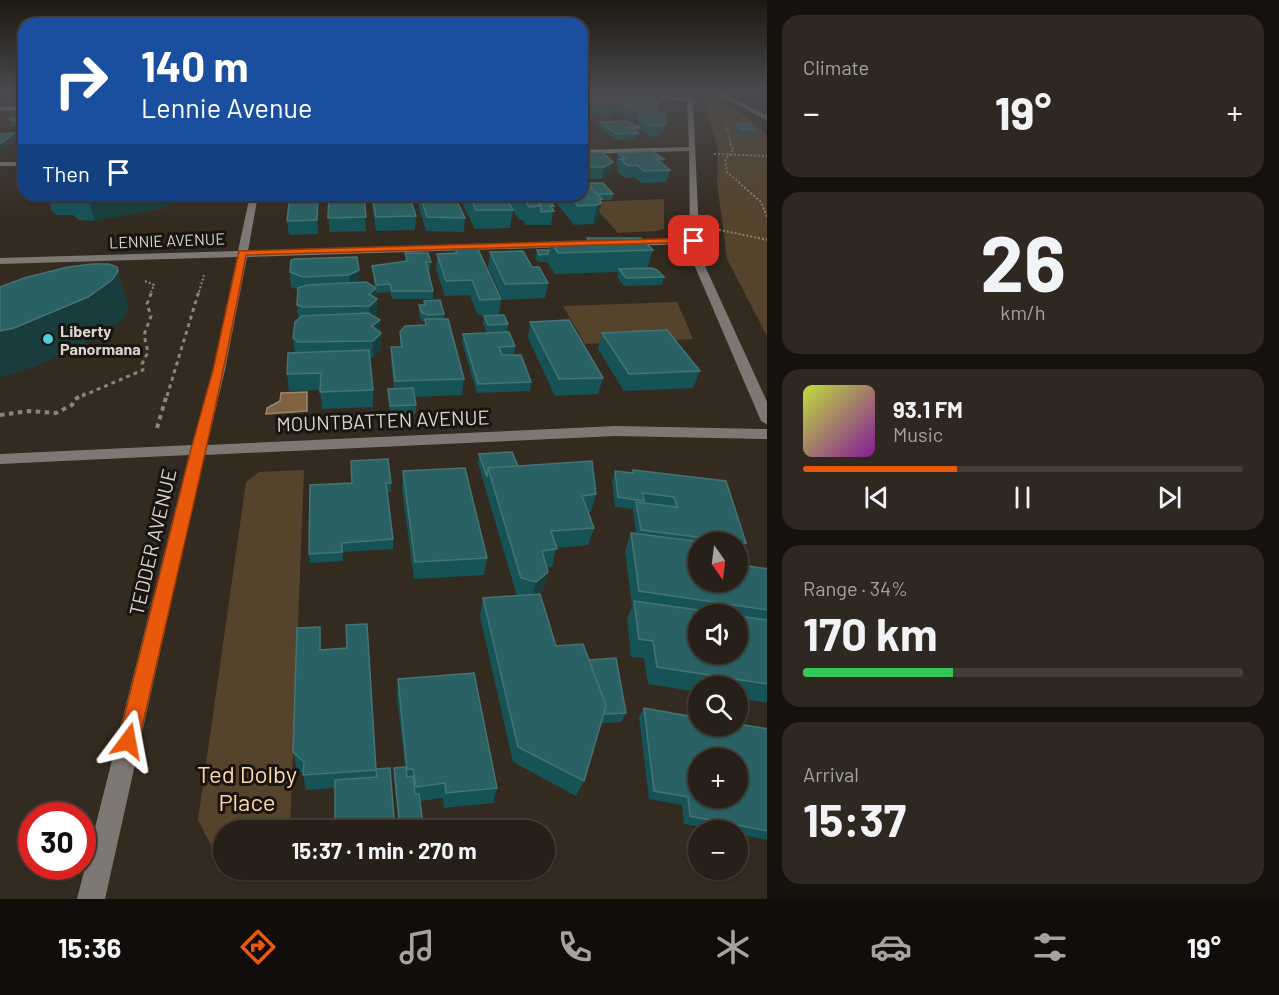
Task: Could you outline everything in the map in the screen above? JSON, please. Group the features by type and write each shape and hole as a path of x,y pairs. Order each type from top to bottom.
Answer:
{"street":[{"path":"691,135 695,255 767,419"},
{"path":"588,152 693,149"},
{"path":"0,165 18,164"},
{"name":"TEDDER AVENUE","path":"91,899 198,449 219,370 253,201"},
{"path":"612,243 694,241"},
{"name":"LENNIE AVENUE","path":"0,261 577,244"},
{"name":"MOUNTBATTEN AVENUE","path":"0,459 616,431 767,434"}],"path":[{"path":"728,135 730,145 734,149 725,160 727,172 761,202 767,217"},
{"path":"693,149 729,156 767,156"},
{"path":"693,226 767,240"},
{"path":"157,428 207,264"},
{"path":"0,415 29,411 56,413 72,405 75,399 122,376 125,379 143,370 142,364 148,352 144,335 151,316 147,304 154,285 141,280"}],"green space":[{"path":"714,135 767,135 767,336 727,259 717,182 718,150"},
{"path":"664,199 664,229 618,233 590,202"},
{"path":"677,302 693,339 585,344 563,306"},
{"name":"Ted Dolby Place","path":"304,470 290,820 213,820 213,849 198,820 246,482 259,472"}],"shaded area":[{"path":"307,392 307,411 266,414 267,408 280,401 281,393"}],"building":[{"path":"0,135 12,135 0,144"},
{"path":"652,151 664,159 656,159 670,170 644,171 637,165 628,166 620,159 625,159 618,153"},
{"path":"602,152 613,162 604,167 588,167 588,153"},
{"path":"588,183 603,183 613,194 597,194"},
{"path":"588,184 602,199 597,205 578,206 573,201 588,201"},
{"path":"289,201 318,201 317,220 287,221"},
{"path":"329,201 365,201 366,217 328,218"},
{"path":"373,201 411,201 416,216 376,217"},
{"path":"422,201 457,201 465,218 427,217"},
{"path":"472,201 508,201 513,210 476,210"},
{"path":"525,201 538,201 541,206 529,207"},
{"path":"538,201 550,201 554,206 550,206 554,211 541,212"},
{"path":"587,238 641,238 653,250 558,253 551,242 589,241"},
{"path":"454,245 476,245 501,299 480,300 472,280 446,281 437,254 457,253"},
{"path":"537,250 549,250 548,254 539,255"},
{"path":"523,251 532,267 539,267 548,283 505,284 490,252"},
{"path":"405,253 428,253 431,262 426,262 433,291 392,291 390,284 376,285 372,266 408,261"},
{"path":"357,257 359,270 349,275 303,277 290,272 291,260 294,259"},
{"path":"109,264 117,267 118,271 112,280 88,297 14,328 0,331 0,287 24,278 68,267"},
{"path":"651,268 664,277 626,278 619,269"},
{"path":"366,282 376,288 369,294 377,299 370,306 303,307 297,305 298,288 307,285"},
{"path":"440,300 444,314 422,313 419,305 425,305 424,301"},
{"path":"368,313 380,320 372,326 381,333 373,341 298,342 293,338 295,322 302,316"},
{"path":"504,315 508,324 488,325 484,316"},
{"path":"425,319 448,319 464,379 395,381 391,347 402,347 400,332 405,326 426,325"},
{"path":"569,320 603,378 559,379 530,322"},
{"path":"667,330 700,371 629,374 602,333"},
{"path":"509,332 515,346 499,347 502,355 521,355 531,382 478,384 463,334"},
{"path":"369,350 373,390 320,392 321,373 287,374 288,353"},
{"path":"413,388 416,405 390,406 388,389"},
{"path":"512,452 518,466 488,468 487,477 479,454"},
{"path":"388,459 391,483 386,483 393,539 342,543 342,552 309,554 310,485 352,483 351,461"},
{"path":"592,461 596,494 582,496 594,528 551,531 557,549 542,551 548,572 536,582 521,578 488,468"},
{"path":"465,468 487,558 415,562 403,471"},
{"path":"633,470 726,481 742,532 688,532 688,536 641,530 636,502 677,507 674,497 643,493 644,501 618,497 615,471 633,473"},
{"path":"631,533 688,540 688,592 748,592 748,566 767,569 767,610 748,607 748,604 727,604 639,591"},
{"path":"540,594 556,646 583,644 606,706 584,781 518,747 483,598"},
{"path":"634,601 688,609 688,664 748,664 748,617 767,620 767,684 748,681 748,676 716,676 657,667 653,641 639,639"},
{"path":"367,624 376,770 303,775 304,762 293,752 297,628 320,627 320,650 347,648 346,625"},
{"path":"616,658 626,713 604,714 606,706 589,660"},
{"path":"474,673 497,788 446,793 445,783 416,787 413,769 407,769 398,679"},
{"path":"644,708 688,716 688,736 748,736 748,726 767,729 767,831 748,827 748,820 711,820 690,816 689,808 748,808 748,748 688,748 688,797 654,791"},
{"path":"406,767 407,777 413,776 415,794 419,794 422,820 399,820 394,768"},
{"path":"390,768 394,820 335,820 335,780 377,777 376,769"}],"place":[{"name":"Liberty Panormana","path":"48,339"}],"route":[{"path":"128,741 219,370 242,253 694,241"}]}
